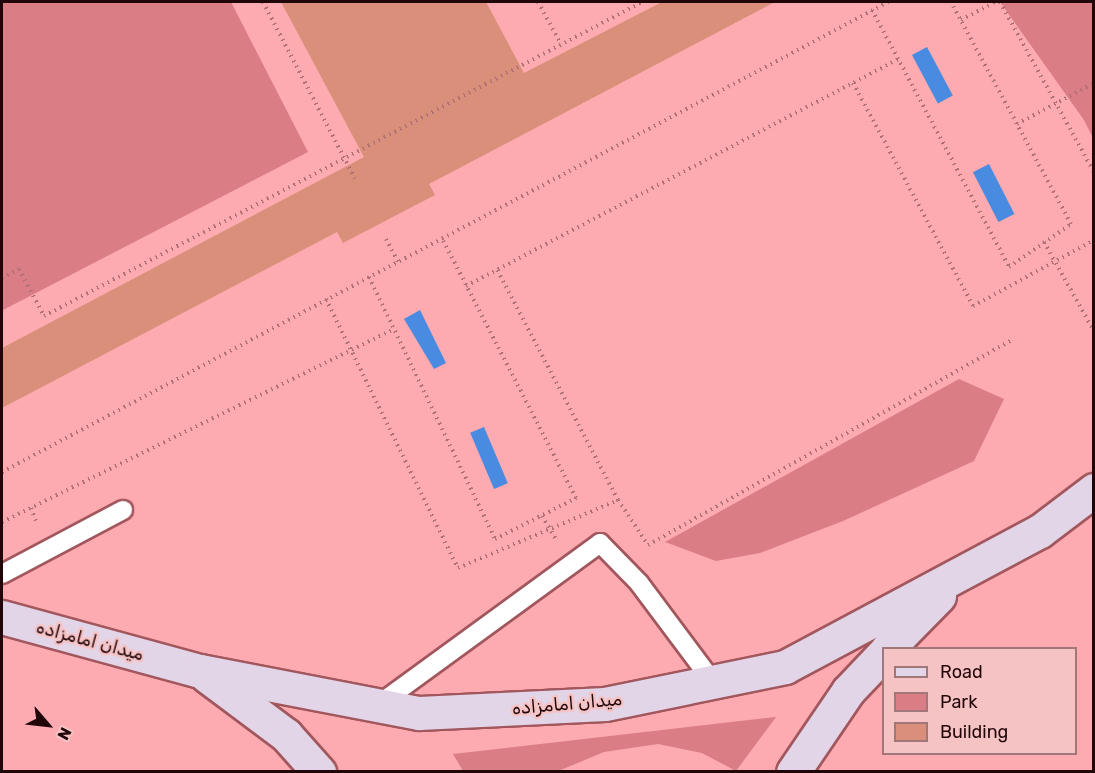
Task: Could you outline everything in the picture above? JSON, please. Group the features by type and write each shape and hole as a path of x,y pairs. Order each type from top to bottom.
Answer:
{"main road":[{"name":"میدان امامزاده","path":"2,617 200,672 419,713 604,704 785,667 1040,531 1094,490"},
{"path":"889,647 957,576"},
{"path":"793,771 848,691 882,655"},
{"path":"200,672 286,735 318,771"}],"lane":[{"path":"2,574 123,510"},
{"path":"378,705 600,543 639,583 713,682"}],"path":[{"path":"263,2 355,179"},
{"path":"538,2 561,44"},
{"path":"626,2 629,8"},
{"path":"2,278 20,269 44,316 642,2"},
{"path":"2,472 888,2"},
{"path":"872,10 1009,267 1071,224 951,2"},
{"path":"961,20 995,2"},
{"path":"1000,2 1094,172"},
{"path":"466,286 898,59"},
{"path":"853,83 973,306 1094,240"},
{"path":"1017,124 1094,83"},
{"path":"369,277 495,539 576,498 442,238"},
{"path":"386,239 398,262"},
{"path":"1044,242 1094,331"},
{"path":"497,270 618,500 648,545 1012,340"},
{"path":"326,299 458,568 618,500"},
{"path":"2,522 394,329"}],"green space":[{"path":"2,2 231,2 308,152 3,310"},
{"path":"1000,2 1093,2 1093,138 1084,120"},
{"path":"959,379 1004,399 974,461 843,521 760,553 716,561 665,542"},
{"path":"776,717 736,771 702,753 658,744 604,752 556,772 463,771 453,754"}],"water":[{"path":"927,47 953,96 938,104 912,55"},
{"path":"989,164 1014,214 998,222 973,172"},
{"path":"420,310 446,363 434,369 404,319"},
{"path":"484,427 508,483 494,489 470,433"}],"building":[{"path":"281,2 486,2 524,73 662,2 775,2 429,184 435,195 343,243 337,232 2,408 2,348 364,157"}]}
